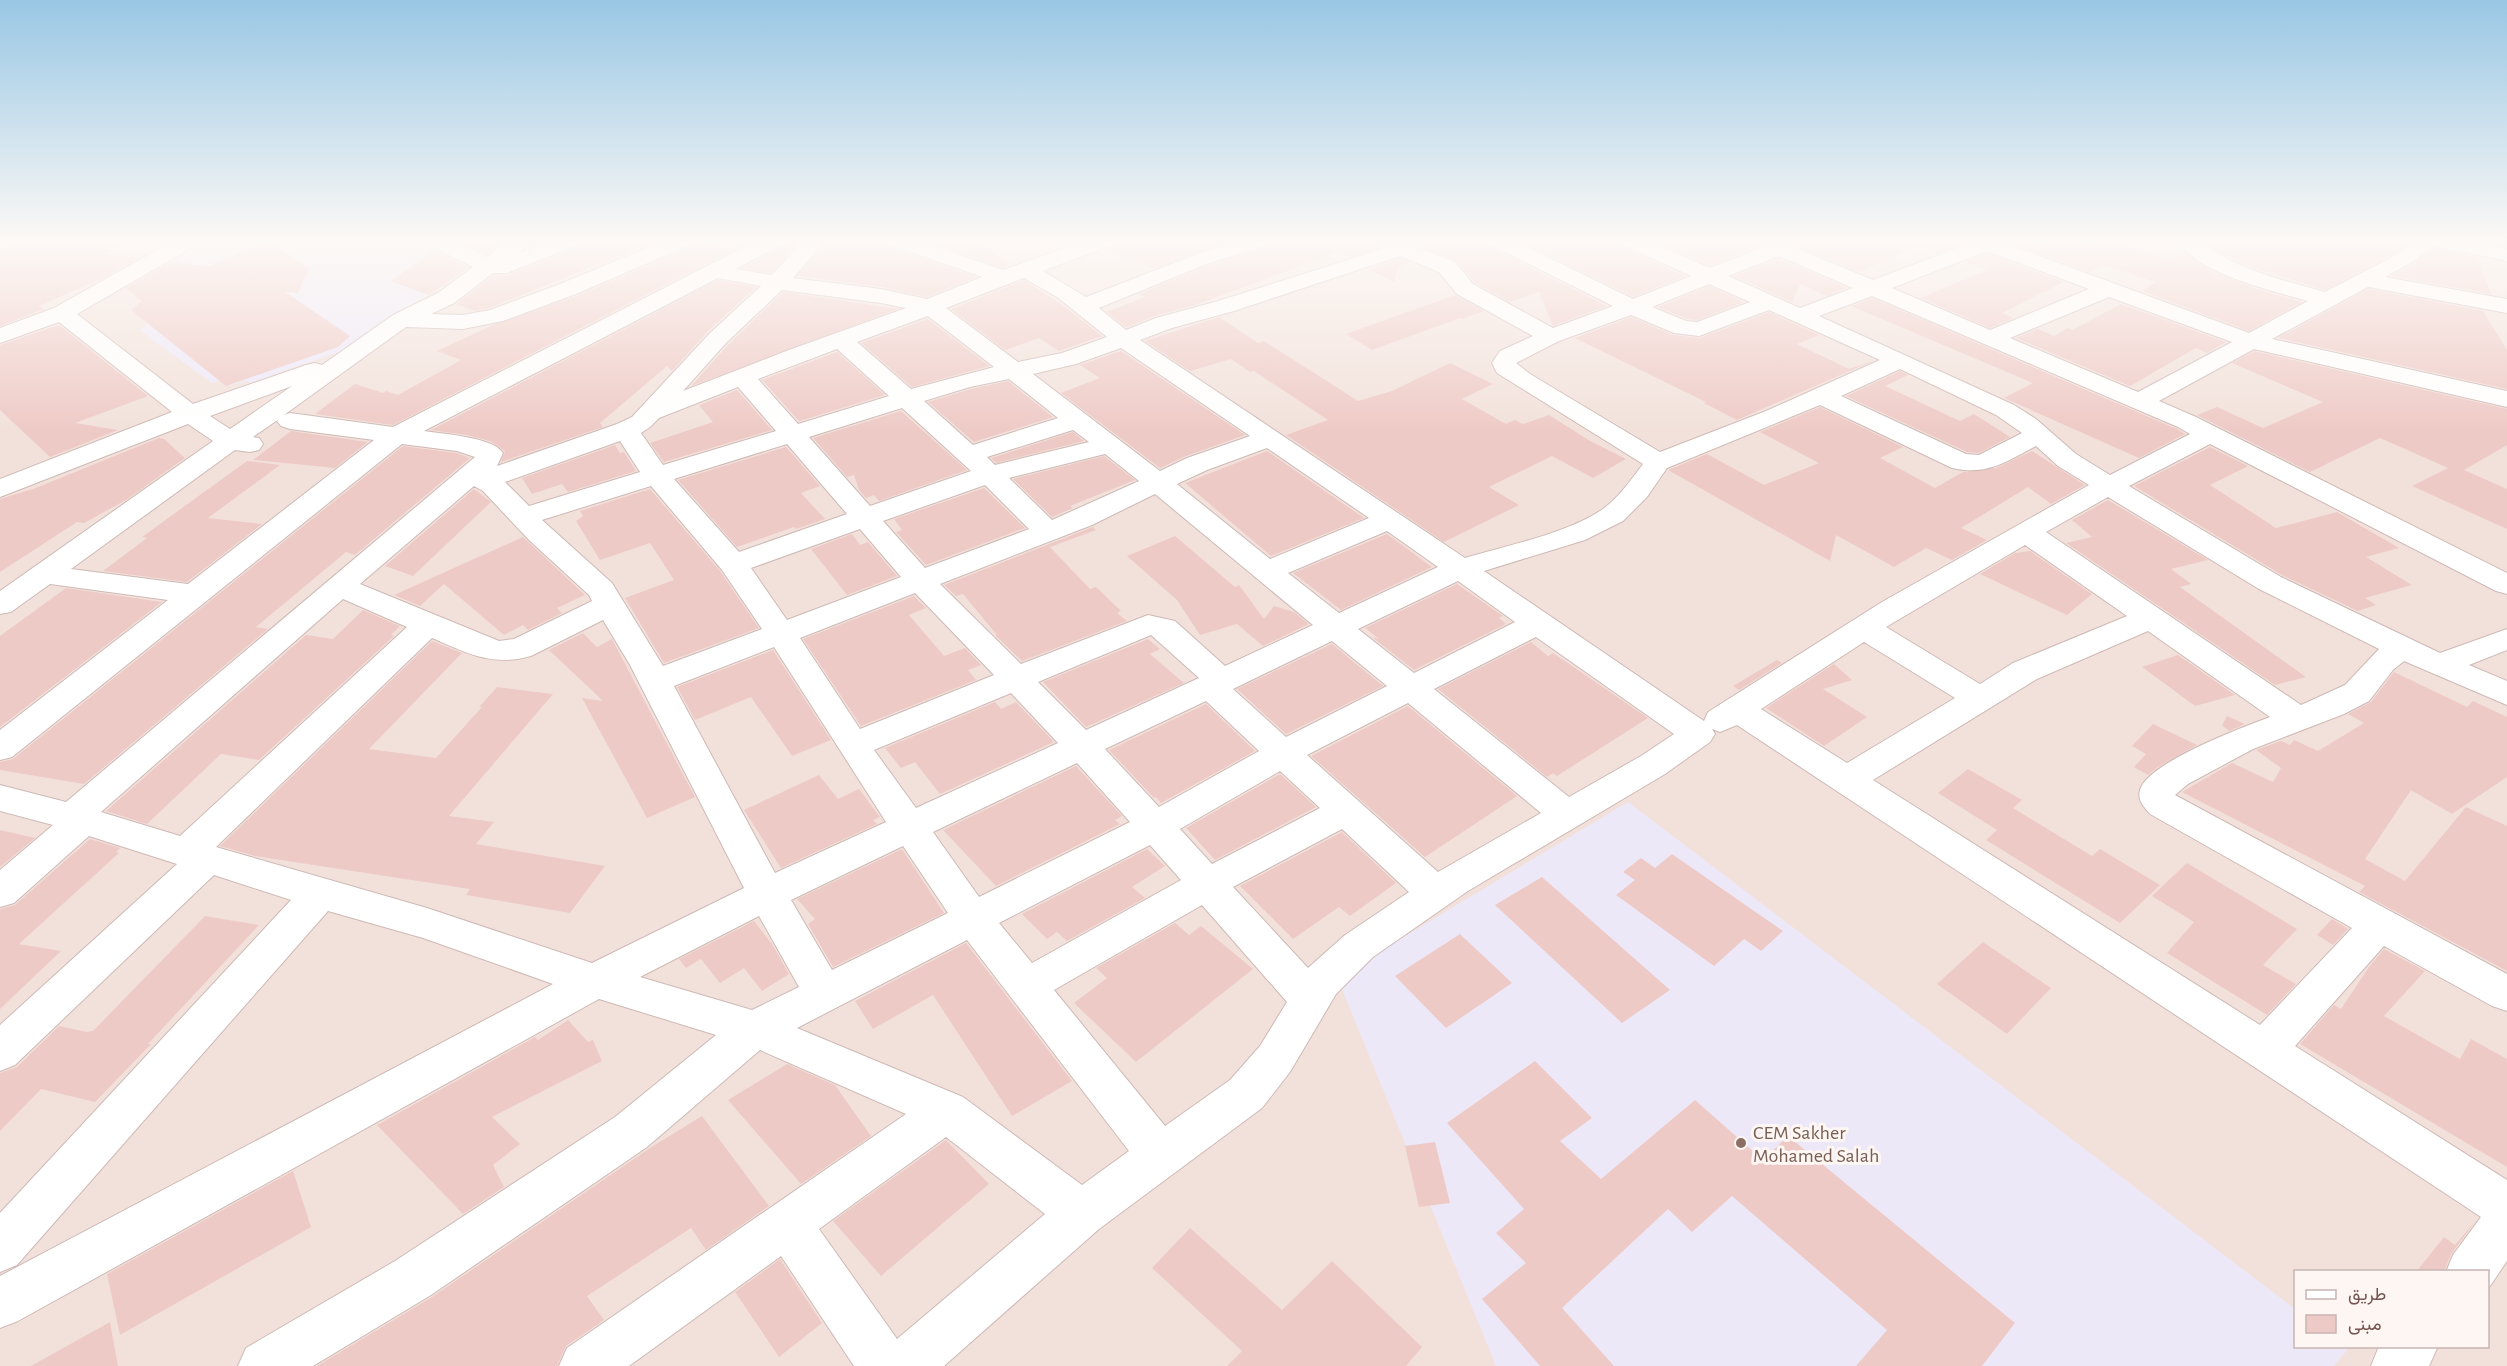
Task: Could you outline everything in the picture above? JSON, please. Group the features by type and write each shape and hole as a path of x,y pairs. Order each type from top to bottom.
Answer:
{"street":[{"path":"0,336 62,313 78,304"},
{"path":"0,605 245,444 290,421 438,304"},
{"path":"0,631 74,578 245,444 347,359 414,321 463,322 495,316 528,304"},
{"path":"0,748 397,435 652,304"},
{"path":"639,421 717,338 754,304"},
{"path":"916,304 931,307 1110,445 1567,815"},
{"path":"0,892 78,818 339,586 478,477 639,421 743,377 939,304"},
{"path":"1080,304 1124,340 1390,520 1698,734"},
{"path":"1083,306 1089,304"},
{"path":"523,517 964,381 1068,359 1124,340 1164,323 1232,304"},
{"path":"1491,304 1551,336"},
{"path":"1625,304 1689,330 1805,304"},
{"path":"1640,304 1551,336 1508,356 1504,363 1506,368 1658,462"},
{"path":"1771,304 1900,360 2005,410 2039,435 2067,460 2195,540 2271,583 2439,665 2507,694"},
{"path":"1909,304 2209,434 2507,585"},
{"path":"1990,338 2072,304"},
{"path":"2148,304 2250,341 2507,399"},
{"path":"2139,402 2321,304"},
{"path":"62,313 190,414 245,444"},
{"path":"841,340 990,474 1047,531"},
{"path":"0,489 190,414 347,359"},
{"path":"0,1304 596,981 768,894 1459,569 1575,534 1613,514 1637,491 1658,462 1821,396 1900,360"},
{"path":"743,377 921,581 1082,746 1310,999"},
{"path":"1821,396 1961,462 1983,463 2039,435"},
{"path":"968,455 1077,420"},
{"path":"290,421 460,444 490,453 478,477"},
{"path":"639,421 656,475 733,564 909,828 973,919 1160,1155"},
{"path":"905,1366 1082,1213 1246,1094 1275,1059 1321,982 1359,946 1436,894 1660,761 1698,734 1864,628 2026,532 2209,434"},
{"path":"655,681 782,635 1082,519 1197,464 1270,438"},
{"path":"733,564 990,474 1110,445"},
{"path":"478,477 493,485 523,517 601,590 655,681 824,994"},
{"path":"1267,571 1390,520"},
{"path":"2026,532 2297,719"},
{"path":"44,574 194,594"},
{"path":"339,586 484,648 499,651 520,649 609,605"},
{"path":"1846,780 2025,671 2151,618"},
{"path":"0,1052 429,623"},
{"path":"264,1366 413,1278 631,1132 755,1029 1155,826 1283,753 1538,623"},
{"path":"853,745 1137,628 1155,625 1164,628 1283,753 1436,894"},
{"path":"1864,628 1979,698"},
{"path":"2439,665 2507,639"},
{"path":"2400,646 2382,663 2357,693 2241,741 2175,775 2158,789 2157,798 2163,805 2507,994"},
{"path":"1737,709 2507,1208"},
{"path":"0,798 78,818 320,894 427,924 596,981 755,1029 947,1111 1082,1213"},
{"path":"1026,986 1206,884 1346,811"},
{"path":"0,1248 320,894"},
{"path":"2264,1050 2380,924"},
{"path":"585,1366 947,1111"},
{"path":"2471,1270 2507,1221"},
{"path":"787,1223 884,1366"},
{"path":"2397,1366 2411,1348"}],"shaded area":[{"path":"0,304 2507,304 2507,1366 0,1366"},
{"path":"168,304 415,304 359,345 250,383 246,381 232,385 223,380 212,383 139,330 146,327 144,324 158,319"},
{"name":"CEM Sakher Mohamed Salah","path":"1628,802 2294,1308 2294,1348 2348,1349 2334,1366 1496,1366 1337,977"}],"building":[{"path":"0,304 44,304 39,306 44,309 0,326"},
{"path":"139,304 302,304 350,336 338,347 226,386 131,310"},
{"path":"456,304 500,304 475,311"},
{"path":"555,304 629,304 393,425 315,414 355,384 398,395 461,360 437,351 493,325"},
{"path":"673,304 738,304 708,331 672,371 667,366 600,423 603,427 501,462 505,451 490,441 431,430"},
{"path":"771,304 862,304 898,309 691,386 728,345"},
{"path":"964,304 1061,304 1102,336 1059,351 1039,338 1005,350 951,309"},
{"path":"1128,304 1199,304 1126,327 1107,312"},
{"path":"1431,304 1471,304 1484,311 1372,350 1346,334"},
{"path":"1544,304 1603,304 1607,306 1553,326"},
{"path":"1666,304 1739,304 1697,320 1687,319 1658,307"},
{"path":"1857,304 1885,304 2185,434 2139,458 2004,398 2033,383 1851,306"},
{"path":"1934,304 2020,304 2002,313 2013,318 1990,328"},
{"path":"2121,304 2226,342 2207,353 2196,348 2130,386 2016,338 2038,329 2054,336 2068,328 2072,330"},
{"path":"2176,304 2299,304 2249,331"},
{"path":"2341,304 2445,304 2483,311 2507,350 2507,389 2278,338"},
{"path":"1769,312 1819,335 1797,344 1849,369 1875,360 1737,420 1704,403 1706,402 1575,338 1631,317 1673,335 1700,338"},
{"path":"1219,317 1258,343 1264,341 1358,401 1392,391 1450,363 1493,384 1462,399 1506,424 1515,420 1523,424 1549,415 1590,441 1626,459 1593,478 1552,456 1489,487 1519,505 1444,542 1286,435 1328,420 1254,371 1250,372 1231,359 1190,371 1145,341"},
{"path":"928,319 989,366 912,387 861,343"},
{"path":"59,325 148,396 75,423 118,430 50,457 0,410 0,345"},
{"path":"1121,351 1245,435 1160,468 1061,393 1100,378 1080,365"},
{"path":"2254,351 2507,409 2507,445 2464,470 2507,489 2507,529 2412,486 2448,468 2380,438 2310,472 2197,415 2217,407 2263,428 2323,402 2232,363"},
{"path":"837,352 885,395 799,421 762,380"},
{"path":"1900,371 1908,375 1885,386 1960,421 1974,414 2010,437 1979,453 1967,452 1846,396"},
{"path":"1008,381 1053,417 974,442 928,402 971,389"},
{"path":"737,390 772,430 664,462 650,443 713,422 699,405"},
{"path":"1820,407 1903,447 1880,458 1935,488 1963,472 1996,468 2032,451 2085,485 2051,504 2028,487 1961,528 1987,540 1952,560 1926,548 1894,567 1836,535 1830,561 1668,470 1707,454 1764,485 1819,463 1760,432"},
{"path":"901,411 967,470 879,501 874,495 866,498 859,490 854,475 847,477 813,438"},
{"path":"291,431 368,442 335,468 253,460"},
{"path":"1073,432 1084,441 996,463 991,458"},
{"path":"159,438 164,439 185,458 126,500 84,523 77,522 0,572 0,499 33,489"},
{"path":"615,445 620,453 624,452 636,471 568,492 562,484 532,494 522,478"},
{"path":"403,446 456,453 470,458 355,555 346,552 256,627 268,629 84,784 0,770 0,762 13,759"},
{"path":"786,447 820,486 801,493 825,519 737,547 678,480"},
{"path":"2210,447 2248,466 2210,485 2276,528 2337,512 2399,548 2366,557 2412,585 2365,598 2376,605 2358,611 2282,575 2134,486"},
{"path":"1267,451 1364,518 1271,556 1185,483"},
{"path":"1104,456 1135,480 1070,506 1073,508 1052,517 1013,479"},
{"path":"247,461 280,465 208,518 262,524 187,582 103,571 147,538 142,537"},
{"path":"984,488 1025,528 926,565 896,532 902,530 894,519"},
{"path":"474,489 491,502 413,576 385,566"},
{"path":"650,489 720,571 759,628 664,663 625,598 674,580 650,543 600,560 576,521 583,516 580,511"},
{"path":"2108,500 2208,560 2171,569 2191,584 2180,587 2306,677 2275,685 2066,543 2092,537 2072,520"},
{"path":"1093,527 1096,530 1050,547 1090,589 1096,587 1121,611 1117,613 1127,621 1022,661 995,635 997,635 963,594 956,596 944,585"},
{"path":"852,534 860,545 868,542 897,576 847,595 811,549"},
{"path":"1387,534 1432,567 1341,610 1293,573"},
{"path":"1175,536 1235,587 1239,585 1264,619 1274,606 1294,612 1309,624 1263,646 1237,624 1200,635 1177,600 1127,556"},
{"path":"523,537 585,595 557,608 562,613 528,630 523,625 504,635 444,584 420,606 394,595"},
{"path":"2030,551 2092,594 2067,615 1980,574 2015,553"},
{"path":"1457,584 1503,616 1499,618 1506,624 1414,670 1372,637 1379,639 1365,628"},
{"path":"66,588 162,602 0,727 0,636"},
{"path":"914,596 926,608 909,615 944,656 965,648 981,665 968,670 976,680 861,726 803,639"},
{"path":"363,610 400,626 391,635 394,636 259,760 221,754 147,824 106,811 306,635 333,639"},
{"path":"583,633 597,647 612,639 695,797 647,818 582,698 603,701 549,650"},
{"path":"1148,639 1160,649 1150,654 1184,683 1086,727 1043,682"},
{"path":"432,641 462,653 369,749 436,758 497,687 553,694 449,816 494,822 476,844 605,866 570,913 466,895 470,889 255,856 220,846"},
{"path":"1531,642 1548,656 1553,653 1648,718 1557,776 1553,773 1547,777 1438,689"},
{"path":"1332,644 1383,686 1286,734 1237,689"},
{"path":"773,650 831,740 792,756 751,697 695,720 677,687"},
{"path":"2178,655 2235,695 2195,706 2142,667"},
{"path":"1777,660 1782,663 1739,690 1733,686"},
{"path":"1834,664 1852,680 1823,689 1867,717 1824,746 1766,708"},
{"path":"2394,672 2467,707 2473,701 2507,717 2507,777 2452,814 2411,790 2365,859 2405,881 2466,807 2507,826 2507,971 2359,892 2365,886 2182,792 2232,763 2273,782 2281,768 2256,750 2281,741 2290,745 2294,740 2318,751 2364,723 2348,714 2371,702"},
{"path":"995,702 1001,709 1016,702 1054,742 940,794 915,762 901,768 885,748"},
{"path":"1206,704 1255,751 1161,803 1109,750"},
{"path":"1408,706 1517,796 1425,857 1311,756"},
{"path":"2227,716 2245,724 2229,731 2222,725"},
{"path":"2153,724 2197,745 2148,775 2134,767 2146,754 2132,746"},
{"path":"1076,766 1122,816 1115,820 1120,824 996,886 943,830"},
{"path":"1968,769 2022,800 2013,808 2092,856 2100,849 2160,885 2120,923 1986,840 1997,830 1938,793"},
{"path":"1280,774 1316,807 1215,860 1186,828"},
{"path":"819,775 838,799 859,789 880,817 873,820 877,824 781,868 744,810"},
{"path":"0,830 35,838 0,867"},
{"path":"1342,832 1396,883 1350,916 1339,907 1293,939 1240,886"},
{"path":"90,839 120,848 116,852 119,853 19,944 61,951 0,1009 0,909 15,905"},
{"path":"902,849 944,913 833,967 808,924 815,919 797,899"},
{"path":"1147,849 1165,866 1132,887 1145,898 1067,941 1057,932 1047,939 1022,914"},
{"path":"1672,854 1783,931 1761,951 1744,939 1714,966 1616,895 1635,880 1623,872 1641,858 1655,868"},
{"path":"2187,863 2297,929 2263,965 2296,984 2267,1015 2167,953 2194,922 2152,896"},
{"path":"1542,877 1670,990 1622,1023 1495,905"},
{"path":"205,916 259,925 95,1102 41,1089 0,1131 0,1073 17,1067 59,1026 87,1032 93,1031"},
{"path":"2332,919 2348,929 2333,945 2317,935"},
{"path":"754,921 772,944 789,974 762,991 744,968 720,983 701,959 686,968 679,959"},
{"path":"1175,923 1189,935 1201,926 1253,969 1136,1062 1074,1003 1107,978 1096,968"},
{"path":"1460,934 1512,983 1446,1028 1395,976"},
{"path":"1983,942 2051,988 2007,1034 1937,984"},
{"path":"966,943 1072,1081 1012,1116 933,995 873,1029 855,1001"},
{"path":"2384,949 2425,971 2384,1016 2460,1059 2471,1039 2507,1059 2507,1167 2300,1044 2334,1005 2341,1009"},
{"path":"568,1020 588,1042 593,1040 602,1061 492,1117 520,1144 493,1165 504,1187 463,1214 377,1125 535,1037 538,1040"},
{"path":"1535,1061 1592,1118 1560,1141 1601,1179 1695,1100 1763,1160 1788,1136 2015,1323 1982,1366 1856,1366 1887,1330 1732,1196 1692,1232 1668,1209 1562,1308 1614,1366 1540,1366 1482,1299 1526,1263 1496,1233 1524,1209 1447,1123"},
{"path":"787,1064 835,1085 871,1136 801,1184 728,1100"},
{"path":"702,1116 769,1206 706,1250 691,1228 587,1296 604,1320 566,1346 557,1366 317,1366 432,1297 650,1148"},
{"path":"946,1140 989,1184 881,1276 833,1221"},
{"path":"1435,1142 1450,1203 1419,1207 1405,1146"},
{"path":"293,1171 311,1227 120,1335 107,1274"},
{"path":"2478,1218 2451,1254 2445,1270 2418,1270 2444,1237 2455,1245"},
{"path":"1190,1228 1282,1310 1332,1261 1422,1347 1406,1366 1227,1366 1242,1351 1152,1268"},
{"path":"780,1259 822,1323 779,1357 735,1292"},
{"path":"110,1322 118,1366 31,1366"}],"place":[{"name":"CEM Sakher Mohamed Salah","path":"1741,1143"}]}
